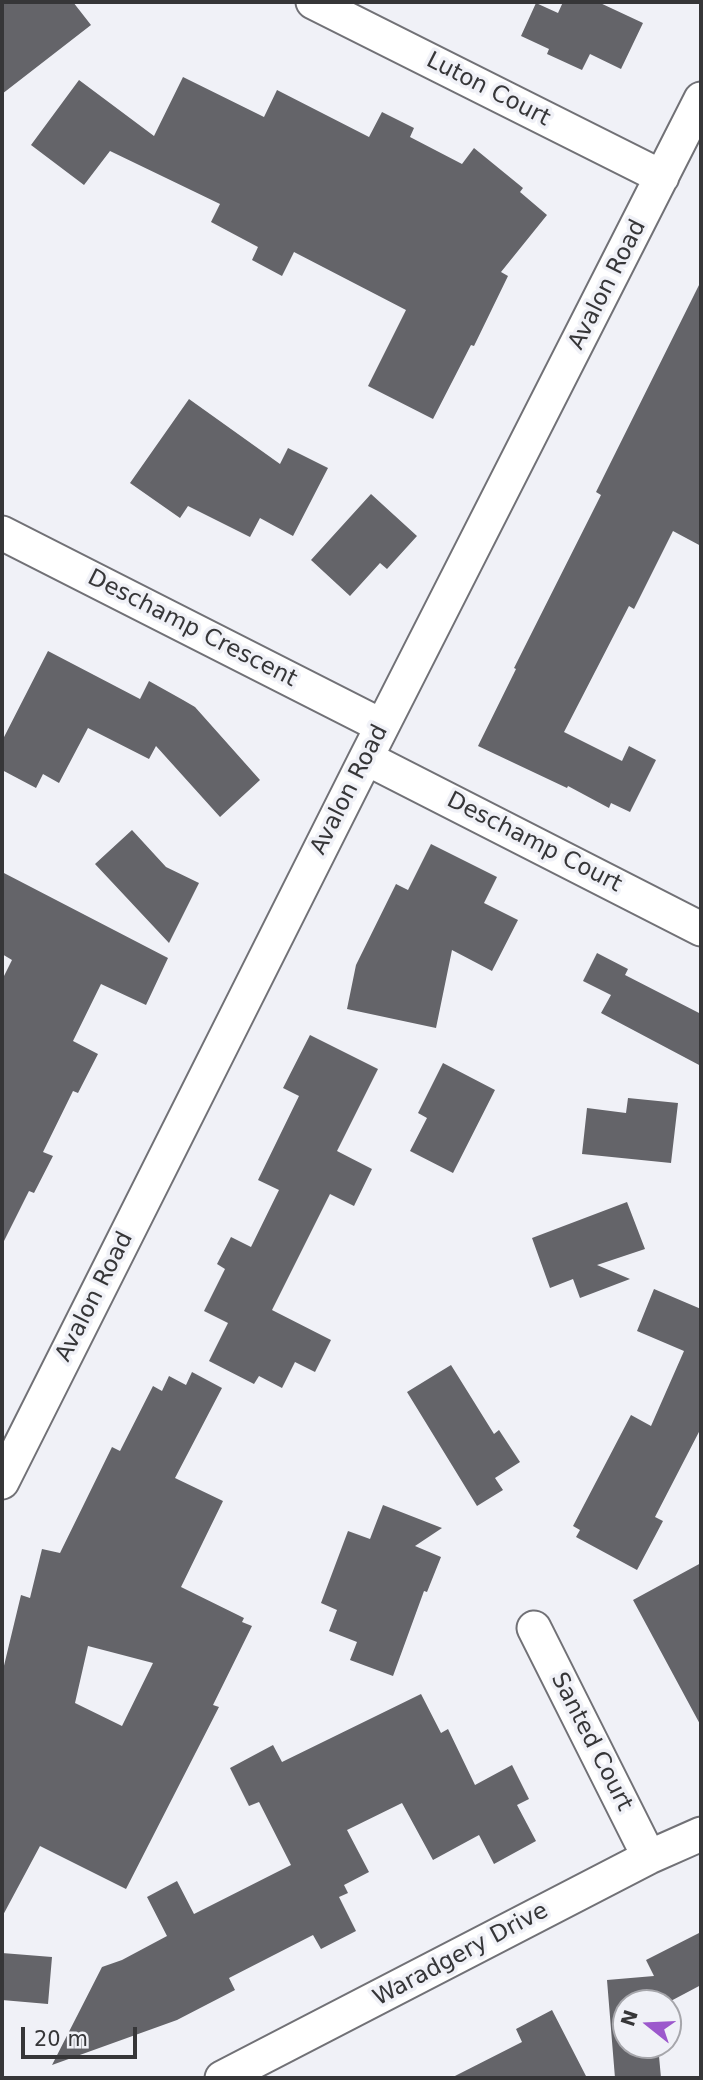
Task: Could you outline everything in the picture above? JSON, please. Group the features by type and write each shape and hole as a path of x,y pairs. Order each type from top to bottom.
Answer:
{"street":[{"name":"Luton Court","path":"313,2 662,177"},
{"name":"Avalon Road","path":"2,1482 701,99"},
{"name":"Deschamp Crescent","path":"2,533 382,726"},
{"name":"Deschamp Court","path":"366,758 701,929"},
{"name":"Santed Court","path":"534,1628 649,1857"},
{"name":"Waradgery Drive","path":"222,2078 649,1857 701,1834"}],"building":[{"path":"2,2 73,2 91,25 2,94"},
{"path":"563,2 598,2 643,23 621,69 590,54 582,70 547,54 549,49 521,36 536,3 558,13"},
{"path":"183,77 264,117 277,90 369,137 382,112 414,128 410,137 462,164 474,148 523,188 520,192 547,215 501,272 508,276 474,346 471,345 433,419 368,386 406,310 294,252 282,276 252,260 258,247 211,222 220,204 110,151 84,185 31,145 79,80 154,136"},
{"path":"701,281 701,546 673,531 634,609 629,606 564,732 622,761 629,746 656,760 630,812 611,803 609,808 568,786 567,788 478,746 601,495 596,492"},
{"path":"189,399 280,464 288,448 328,468 293,536 260,518 250,537 188,506 180,518 130,483"},
{"path":"371,494 417,536 387,569 380,563 350,596 311,560"},
{"path":"48,651 140,699 149,681 195,707 260,780 220,817 156,746 149,759 88,728 59,783 43,774 36,788 2,770 2,741"},
{"path":"132,830 166,867 199,883 169,943 95,864"},
{"path":"431,844 497,877 484,903 518,920 492,971 452,950 436,1028 347,1009 356,965 396,884 408,890"},
{"path":"2,872 168,958 146,1005 101,984 73,1041 98,1054 78,1093 73,1091 43,1152 53,1156 34,1193 29,1191 2,1245 2,980 12,960 2,954"},
{"path":"597,953 628,969 625,975 701,1014 701,1066 601,1013 611,995 583,981"},
{"path":"310,1035 378,1069 337,1151 372,1169 354,1206 330,1194 272,1310 331,1340 315,1372 295,1362 282,1388 259,1376 254,1384 209,1361 228,1323 204,1311 225,1269 217,1264 231,1237 251,1247 279,1190 258,1180 299,1096 283,1088"},
{"path":"443,1063 495,1090 453,1173 410,1151 427,1118 418,1113"},
{"path":"628,1098 678,1103 671,1163 582,1154 587,1108 626,1113"},
{"path":"627,1202 645,1249 597,1265 630,1279 580,1298 573,1279 550,1288 532,1238"},
{"path":"654,1289 701,1309 701,1428 655,1517 663,1521 637,1570 576,1537 580,1530 573,1526 631,1415 651,1426 684,1351 637,1331"},
{"path":"451,1365 494,1434 499,1430 520,1462 495,1478 503,1490 477,1506 407,1392"},
{"path":"192,1372 222,1388 175,1478 223,1501 181,1587 244,1618 242,1622 252,1626 213,1705 219,1707 126,1889 40,1846 2,1917 2,1674 21,1595 30,1598 42,1549 60,1553 112,1447 120,1451 153,1386 162,1391 169,1376 186,1385","holes":["88,1646 153,1663 122,1726 75,1703"]},
{"path":"383,1505 442,1528 415,1546 441,1557 427,1592 424,1591 393,1676 350,1660 357,1642 329,1631 337,1610 321,1603 348,1531 370,1539"},
{"path":"701,1563 701,1726 633,1600"},
{"path":"421,1694 441,1733 448,1729 475,1785 512,1765 529,1799 517,1805 536,1841 494,1864 479,1835 433,1860 402,1803 347,1830 369,1872 344,1885 348,1893 339,1897 356,1931 321,1949 313,1935 229,1978 235,1990 177,2020 52,2065 102,1967 122,1960 167,1936 147,1897 177,1881 194,1914 291,1865 259,1802 249,1806 230,1768 273,1745 282,1762"},
{"path":"701,1932 701,1985 682,1995 682,1989 612,1989 612,2041 607,1980 654,1976 646,1960"},
{"path":"2,1953 52,1957 48,2004 2,2000"},
{"path":"552,2010 587,2078 451,2078 522,2042 516,2029"},
{"path":"613,2059 659,2059 661,2078 615,2078"}]}
